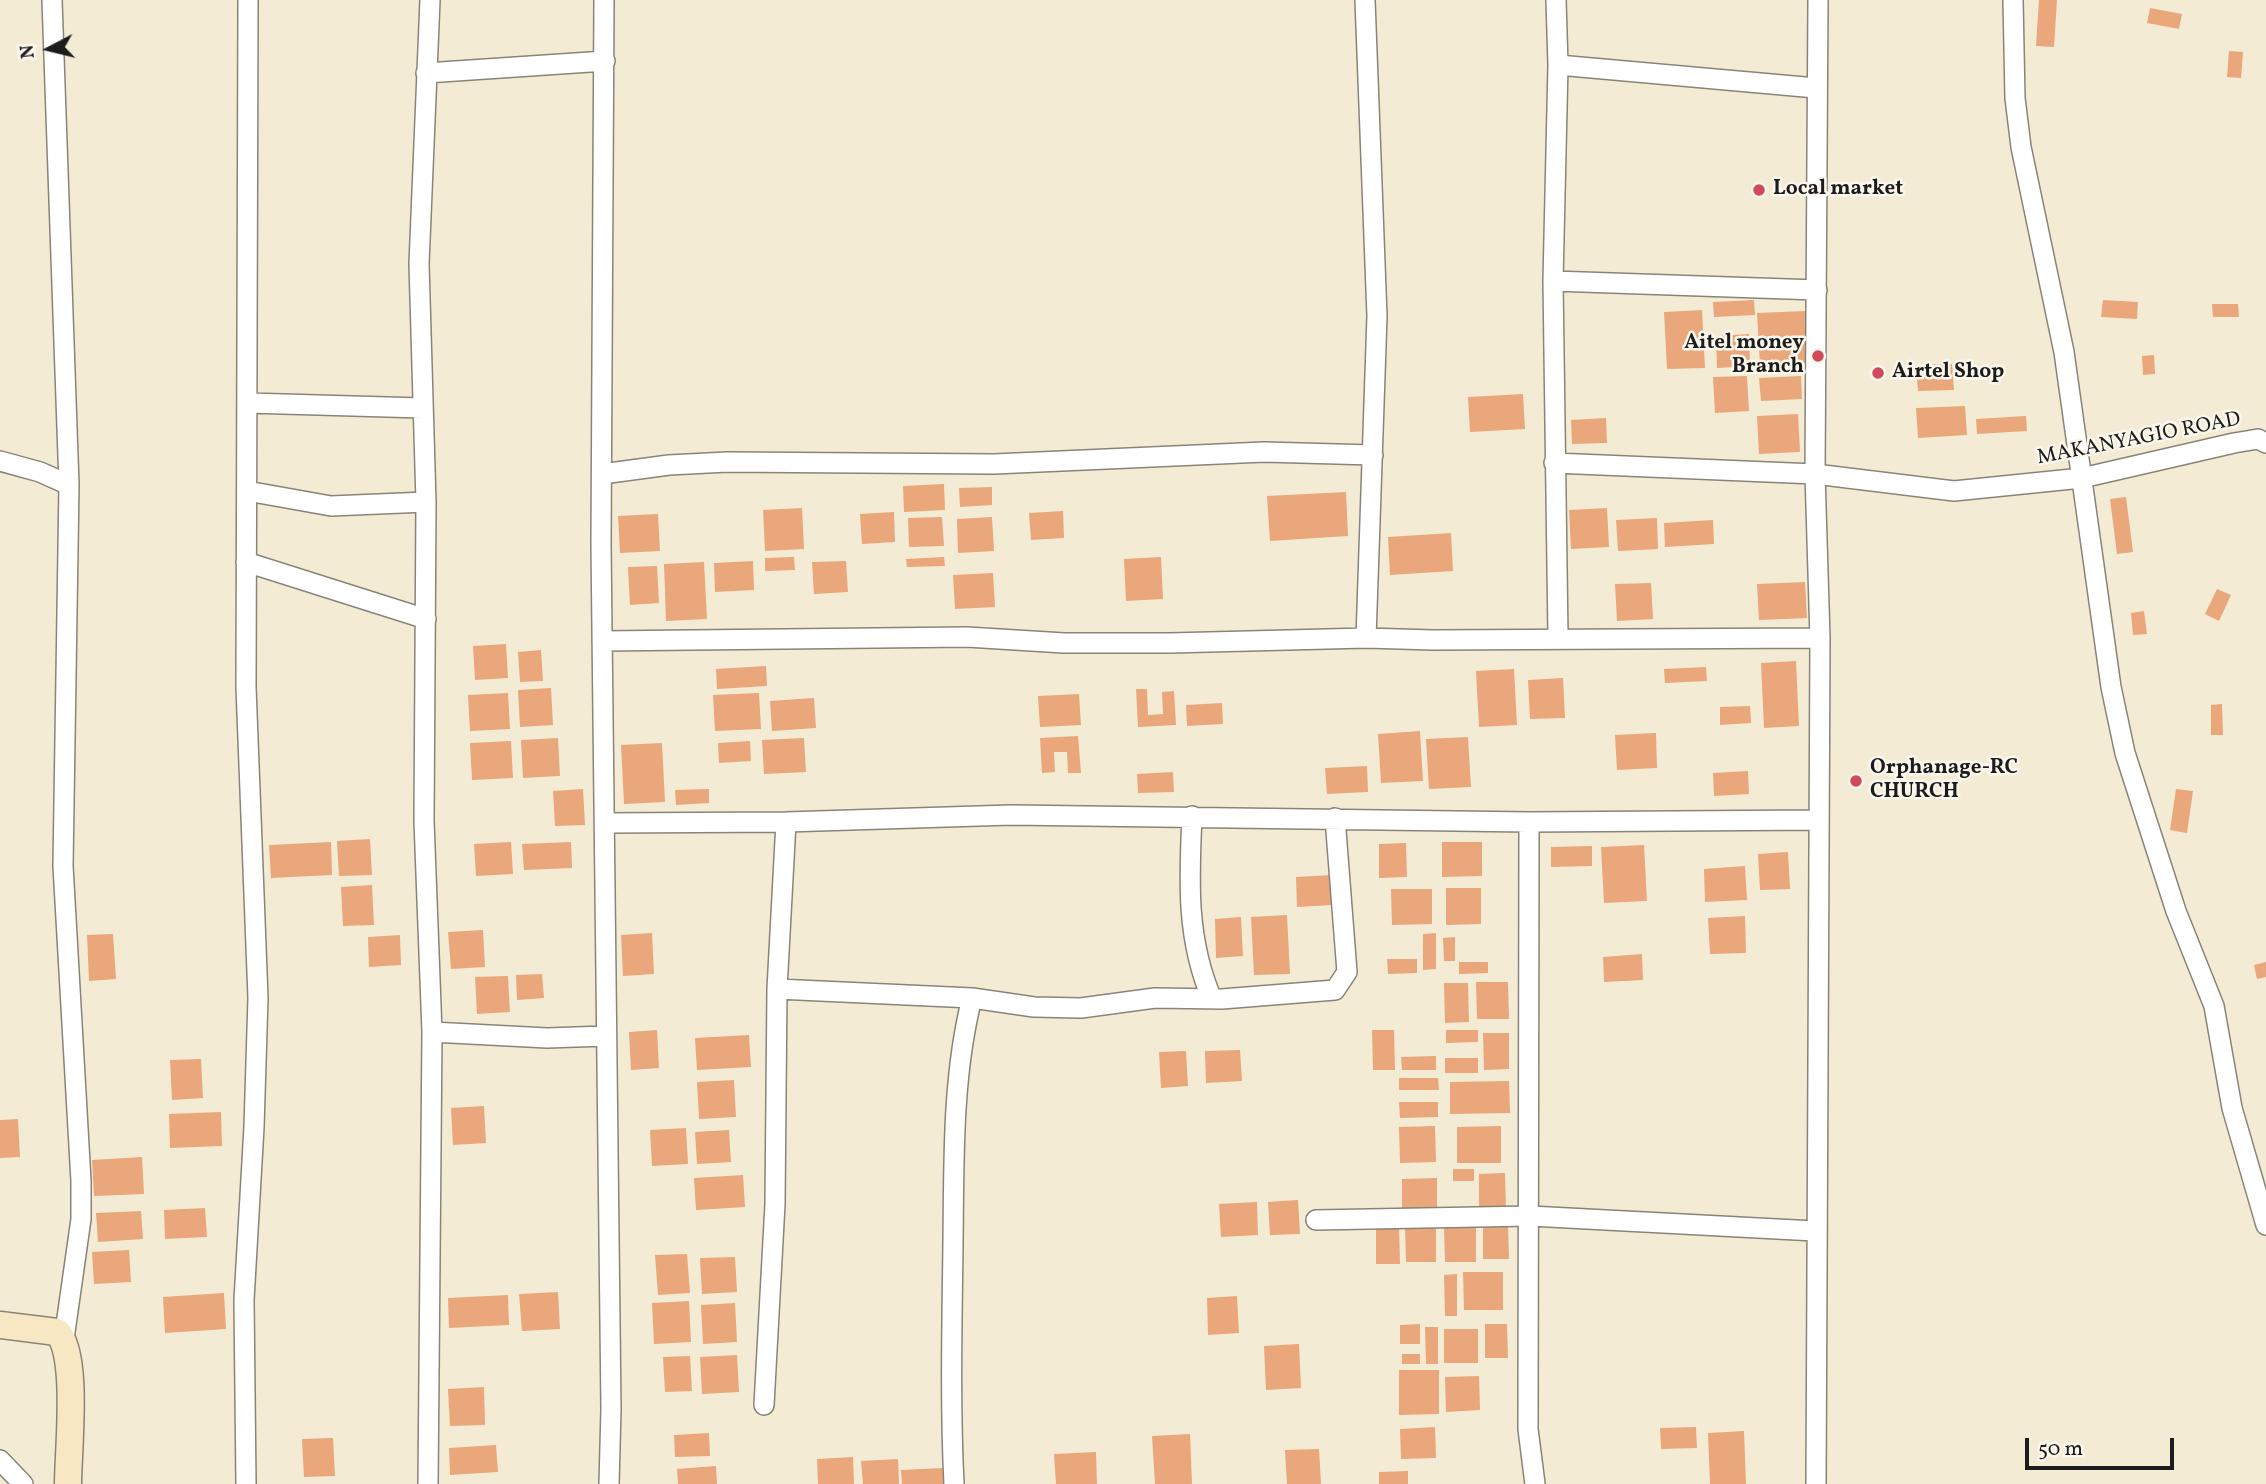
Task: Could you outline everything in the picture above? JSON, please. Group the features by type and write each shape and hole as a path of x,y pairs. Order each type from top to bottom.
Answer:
{"street":[{"path":"52,0 69,485 63,866 81,1181 81,1219 64,1339 69,1371 68,1484"},
{"path":"246,1484 244,1300 258,998 249,821 246,562 248,0"},
{"path":"428,1484 432,1032 424,821 426,502 419,264 430,0"},
{"path":"604,0 602,641 611,1409 609,1484"},
{"path":"1364,0 1377,316 1366,638"},
{"path":"1556,0 1558,65 1553,281 1558,637"},
{"path":"1816,1484 1815,1231 1820,638 1815,474 1818,0"},
{"path":"2012,0 2015,98 2021,147 2058,317 2111,687 2125,753 2176,911 2214,1006 2232,1108 2266,1225"},
{"path":"426,73 605,61"},
{"path":"1558,65 1816,88"},
{"path":"1553,281 1817,290"},
{"path":"248,403 422,408"},
{"name":"MAKANYAGIO ROAD","path":"1554,463 1815,474 1954,491 2082,478 2181,453 2265,441"},
{"path":"602,474 670,465 727,462 984,464 1264,452 1373,454"},
{"path":"0,461 40,472 69,485"},
{"path":"247,491 331,506 426,502"},
{"path":"246,562 426,619"},
{"path":"602,641 967,638 1064,643 1170,643 1366,638 1820,638"},
{"path":"605,823 786,822 1011,815 1529,821 1819,820"},
{"path":"1192,816 1188,884 1192,938 1201,974 1212,999"},
{"path":"777,989 972,998 1034,1007 1081,1008 1155,998 1212,999 1323,993 1335,990 1347,972 1347,962 1335,818"},
{"path":"1529,821 1528,1429 1535,1484"},
{"path":"764,1405 775,1204 777,989 786,822"},
{"path":"954,1484 950,1404 954,1144 966,1024 972,998"},
{"path":"432,1032 547,1038 605,1036"},
{"path":"1316,1220 1530,1216 1815,1231"},
{"path":"0,1325 58,1332 64,1339"},
{"path":"0,1460 21,1483"}],"building":[{"path":"2039,0 2057,0 2054,47 2036,46"},
{"path":"2150,8 2182,14 2179,29 2147,23"},
{"path":"2229,51 2243,52 2241,78 2227,77"},
{"path":"1754,300 1755,315 1714,317 1713,302"},
{"path":"2103,300 2138,302 2137,319 2101,317"},
{"path":"2212,304 2238,304 2239,317 2213,317"},
{"path":"1702,310 1705,368 1667,369 1664,312"},
{"path":"1805,311 1808,363 1760,365 1757,313"},
{"path":"1749,334 1750,366 1717,368 1716,336"},
{"path":"2154,355 2155,374 2143,375 2142,356"},
{"path":"1952,364 1954,390 1918,391 1916,365"},
{"path":"1747,376 1749,411 1715,413 1713,377"},
{"path":"1801,376 1802,399 1761,401 1759,378"},
{"path":"1523,394 1525,429 1470,432 1468,397"},
{"path":"1965,406 1967,435 1918,438 1916,408"},
{"path":"1798,414 1800,452 1759,454 1757,416"},
{"path":"2026,416 2027,431 1977,434 1976,419"},
{"path":"1606,418 1607,443 1572,444 1571,420"},
{"path":"944,484 945,510 904,512 903,486"},
{"path":"992,487 992,505 960,507 959,488"},
{"path":"1346,492 1348,536 1270,541 1267,496"},
{"path":"2126,497 2133,552 2117,554 2110,499"},
{"path":"802,508 804,549 765,551 763,510"},
{"path":"1607,508 1609,547 1571,549 1569,510"},
{"path":"1063,511 1064,538 1031,540 1029,513"},
{"path":"894,512 895,542 862,544 860,514"},
{"path":"658,514 660,551 620,553 618,516"},
{"path":"942,517 944,546 909,547 908,518"},
{"path":"992,517 994,551 958,553 957,519"},
{"path":"1657,518 1658,549 1618,551 1616,520"},
{"path":"1713,520 1714,544 1665,547 1664,523"},
{"path":"1451,533 1453,571 1390,575 1388,537"},
{"path":"794,557 795,570 765,571 765,558"},
{"path":"944,557 945,566 907,567 906,559"},
{"path":"1161,557 1163,599 1126,601 1124,559"},
{"path":"753,561 754,590 715,592 714,563"},
{"path":"846,561 848,592 814,594 812,562"},
{"path":"704,562 707,619 666,621 664,564"},
{"path":"657,566 659,603 630,605 628,567"},
{"path":"993,573 995,607 955,609 953,575"},
{"path":"1805,582 1807,618 1759,620 1757,584"},
{"path":"1651,583 1653,619 1617,621 1615,584"},
{"path":"2217,589 2231,595 2219,621 2205,614"},
{"path":"2144,611 2147,634 2133,635 2131,613"},
{"path":"506,644 508,678 475,680 473,646"},
{"path":"541,650 543,681 520,682 518,652"},
{"path":"1796,661 1799,726 1764,728 1761,663"},
{"path":"766,666 767,686 717,689 716,669"},
{"path":"1706,667 1707,681 1665,683 1664,669"},
{"path":"1514,669 1517,725 1479,727 1476,671"},
{"path":"1563,678 1565,718 1530,719 1528,680"},
{"path":"551,688 553,725 520,727 518,690"},
{"path":"1136,689 1147,689 1148,715 1163,714 1162,692 1174,691 1176,725 1138,727"},
{"path":"508,693 510,729 470,731 468,695"},
{"path":"759,693 761,729 715,731 713,695"},
{"path":"1079,694 1081,725 1040,727 1038,696"},
{"path":"814,698 816,728 772,731 770,701"},
{"path":"1222,703 1223,724 1187,726 1186,705"},
{"path":"2222,704 2223,735 2211,735 2211,705"},
{"path":"1750,706 1751,723 1720,725 1720,707"},
{"path":"1420,731 1423,781 1381,783 1378,734"},
{"path":"1656,733 1657,768 1617,770 1615,735"},
{"path":"1078,736 1081,773 1068,773 1067,752 1054,752 1055,772 1042,773 1040,738"},
{"path":"1468,737 1471,787 1429,789 1426,739"},
{"path":"558,738 560,776 523,778 521,740"},
{"path":"804,738 806,772 764,774 762,740"},
{"path":"511,741 513,778 472,780 470,743"},
{"path":"750,741 751,761 719,763 718,743"},
{"path":"662,743 665,802 624,804 621,745"},
{"path":"1367,766 1368,792 1327,794 1325,768"},
{"path":"1748,771 1749,794 1714,796 1713,773"},
{"path":"1173,772 1174,792 1138,793 1137,774"},
{"path":"583,789 585,825 555,826 553,791"},
{"path":"709,789 709,803 676,805 675,790"},
{"path":"2176,789 2193,791 2187,833 2170,830"},
{"path":"370,839 372,875 339,876 337,841"},
{"path":"331,842 332,875 271,878 269,845"},
{"path":"511,842 513,874 476,876 474,844"},
{"path":"571,842 572,868 524,870 522,844"},
{"path":"1442,842 1482,842 1482,876 1442,877"},
{"path":"1406,843 1407,877 1379,878 1379,844"},
{"path":"1644,845 1647,901 1604,903 1601,847"},
{"path":"1592,846 1592,866 1551,867 1551,847"},
{"path":"1788,852 1790,889 1760,890 1758,854"},
{"path":"1745,866 1747,900 1705,902 1704,869"},
{"path":"1332,875 1333,905 1297,907 1296,877"},
{"path":"372,885 374,925 343,926 341,887"},
{"path":"1446,888 1481,888 1481,924 1446,925"},
{"path":"1391,889 1432,889 1432,924 1392,925"},
{"path":"1287,915 1290,974 1254,975 1251,917"},
{"path":"1745,916 1746,953 1710,954 1708,918"},
{"path":"1241,917 1243,956 1216,958 1215,919"},
{"path":"483,930 485,967 451,969 448,932"},
{"path":"652,933 654,974 623,976 621,935"},
{"path":"1436,933 1436,969 1423,970 1423,934"},
{"path":"113,934 116,979 89,981 87,935"},
{"path":"400,935 401,965 369,967 368,937"},
{"path":"1455,937 1455,961 1444,961 1443,938"},
{"path":"1642,954 1643,980 1604,982 1603,957"},
{"path":"1387,959 1417,959 1417,973 1388,974"},
{"path":"1459,962 1488,962 1488,973 1459,974"},
{"path":"2266,962 2266,977 2257,979 2254,965"},
{"path":"542,974 544,998 517,1000 516,975"},
{"path":"508,976 510,1012 477,1014 475,977"},
{"path":"1476,982 1508,982 1509,1019 1477,1019"},
{"path":"1444,983 1468,983 1469,1022 1445,1023"},
{"path":"657,1030 659,1068 631,1070 629,1032"},
{"path":"1372,1030 1394,1030 1395,1070 1373,1070"},
{"path":"1446,1030 1478,1030 1478,1042 1446,1043"},
{"path":"1483,1033 1509,1033 1509,1069 1484,1070"},
{"path":"749,1035 751,1067 697,1070 695,1038"},
{"path":"1240,1050 1242,1081 1206,1083 1205,1051"},
{"path":"1186,1051 1188,1086 1161,1088 1159,1052"},
{"path":"1436,1056 1436,1070 1402,1070 1401,1057"},
{"path":"1445,1058 1478,1058 1478,1073 1445,1073"},
{"path":"201,1059 203,1098 172,1100 170,1060"},
{"path":"1399,1078 1438,1078 1439,1090 1399,1090"},
{"path":"734,1080 736,1117 699,1119 697,1082"},
{"path":"1509,1081 1510,1113 1450,1114 1450,1082"},
{"path":"1399,1102 1438,1102 1438,1117 1400,1118"},
{"path":"484,1106 486,1143 453,1145 451,1108"},
{"path":"221,1112 222,1146 170,1148 169,1114"},
{"path":"18,1119 20,1157 0,1158 0,1120"},
{"path":"1435,1126 1436,1162 1400,1163 1399,1127"},
{"path":"1501,1126 1501,1163 1457,1163 1457,1127"},
{"path":"686,1128 688,1164 652,1166 650,1130"},
{"path":"729,1130 731,1162 697,1164 695,1132"},
{"path":"142,1157 144,1194 94,1196 92,1160"},
{"path":"1453,1169 1474,1169 1474,1181 1453,1181"},
{"path":"1505,1173 1506,1210 1479,1211 1479,1174"},
{"path":"743,1175 745,1207 696,1210 694,1178"},
{"path":"1437,1178 1437,1213 1402,1214 1402,1179"},
{"path":"1298,1200 1300,1234 1270,1235 1268,1202"},
{"path":"1257,1202 1258,1235 1221,1237 1219,1204"},
{"path":"205,1208 207,1237 165,1239 164,1210"},
{"path":"141,1211 143,1239 98,1242 96,1213"},
{"path":"1483,1224 1508,1224 1509,1259 1483,1259"},
{"path":"1376,1225 1399,1225 1400,1264 1376,1264"},
{"path":"1444,1225 1476,1225 1476,1262 1445,1262"},
{"path":"1405,1227 1436,1227 1436,1262 1406,1262"},
{"path":"129,1250 131,1282 94,1284 92,1252"},
{"path":"687,1254 690,1293 658,1295 655,1255"},
{"path":"735,1257 737,1292 702,1294 700,1258"},
{"path":"1463,1272 1503,1272 1503,1310 1464,1310"},
{"path":"1457,1274 1457,1316 1445,1316 1444,1275"},
{"path":"558,1292 560,1329 522,1331 519,1294"},
{"path":"224,1293 226,1329 165,1333 163,1297"},
{"path":"508,1295 509,1325 449,1328 448,1298"},
{"path":"1237,1296 1239,1333 1208,1335 1207,1298"},
{"path":"689,1301 691,1342 654,1344 652,1303"},
{"path":"735,1303 737,1342 703,1344 701,1305"},
{"path":"1420,1324 1420,1344 1400,1344 1400,1325"},
{"path":"1485,1324 1507,1324 1508,1358 1485,1358"},
{"path":"1425,1327 1438,1327 1438,1364 1426,1364"},
{"path":"1444,1329 1478,1329 1478,1363 1444,1363"},
{"path":"1299,1344 1301,1388 1266,1390 1264,1346"},
{"path":"1402,1354 1420,1354 1420,1364 1402,1364"},
{"path":"737,1355 739,1392 702,1394 700,1357"},
{"path":"690,1356 692,1391 665,1392 663,1357"},
{"path":"1399,1370 1439,1370 1439,1414 1399,1415"},
{"path":"1479,1376 1480,1410 1446,1412 1445,1377"},
{"path":"484,1387 485,1425 450,1426 448,1389"},
{"path":"1435,1427 1436,1458 1401,1459 1400,1429"},
{"path":"1696,1427 1697,1448 1661,1449 1660,1428"},
{"path":"1744,1431 1746,1484 1710,1484 1708,1433"},
{"path":"709,1433 710,1456 675,1457 674,1435"},
{"path":"1190,1434 1192,1484 1155,1484 1152,1436"},
{"path":"333,1438 335,1476 304,1477 302,1439"},
{"path":"496,1445 498,1472 450,1475 449,1448"},
{"path":"1319,1449 1321,1484 1287,1484 1285,1450"},
{"path":"1096,1452 1097,1484 1056,1484 1054,1454"},
{"path":"853,1457 854,1484 818,1484 817,1459"},
{"path":"898,1459 899,1484 863,1484 861,1461"},
{"path":"716,1466 717,1484 678,1484 677,1469"},
{"path":"943,1468 944,1484 902,1484 901,1470"},
{"path":"1408,1471 1408,1484 1379,1484 1379,1472"}],"place":[{"name":"Local market","path":"1759,190"},
{"name":"Aitel money Branch","path":"1818,356"},
{"name":"Airtel Shop","path":"1878,373"},
{"name":"Orphanage-RC CHURCH","path":"1856,781"}]}
